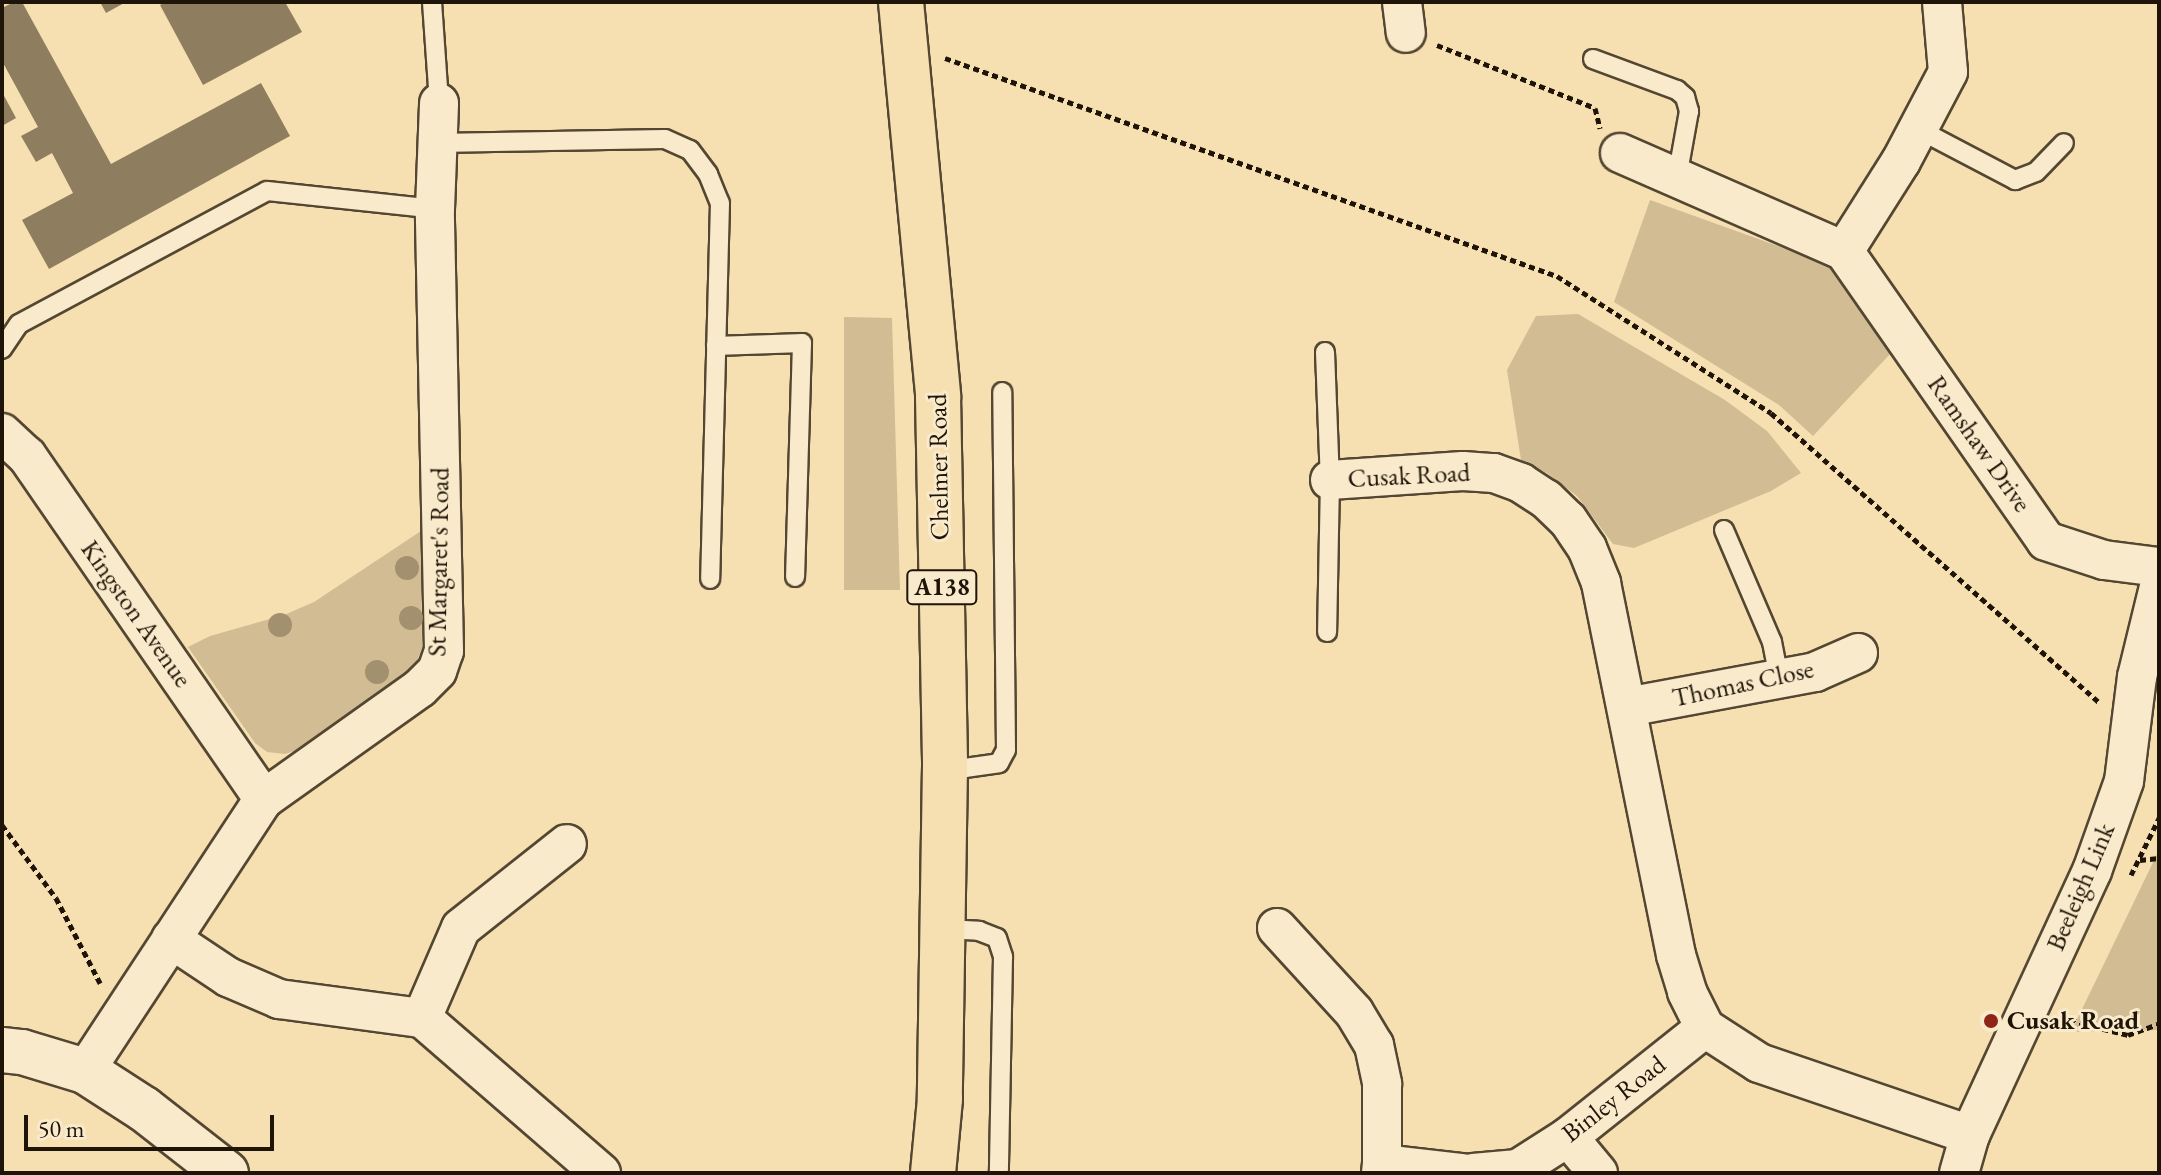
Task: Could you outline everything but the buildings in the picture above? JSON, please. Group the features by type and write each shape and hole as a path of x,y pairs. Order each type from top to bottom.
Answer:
{"main road":[{"name":"Chelmer Road","path":"901,2 938,396 945,766 944,929 940,1099 933,1173"}],"street":[{"path":"1620,153 1844,251 1918,129 1948,72 1942,2"},
{"name":"St Margaret's Road","path":"85,1071 264,799 420,688 437,671 444,651 435,209 439,103"},
{"name":"Ramshaw Drive","path":"1844,251 2046,541 2074,553 2104,560 2159,567"},
{"name":"Kingston Avenue","path":"2,433 27,456 264,799"},
{"name":"Cusak Road","path":"1330,480 1463,471 1494,473 1521,483 1546,499 1568,520 1587,548 1601,583 1676,955 1687,992 1705,1028"},
{"name":"Beeleigh Link","path":"1959,1173 1970,1135 2092,871 2124,781 2137,677 2159,587"},
{"name":"Thomas Close","path":"1627,707 1815,672 1858,653"},
{"path":"422,1018 461,928 567,844"},
{"path":"1277,928 1354,1012 1374,1045 1382,1084 1381,1169 1462,1173"},
{"path":"171,939 228,977 279,999 422,1018 601,1173"},
{"path":"1705,1028 1759,1063 1970,1135"},
{"name":"Binley Road","path":"1473,1173 1518,1169 1568,1137 1705,1028"},
{"path":"2,1050 22,1052 85,1071 144,1109 226,1173"},
{"path":"1568,1137 1598,1173"}],"lane":[{"path":"432,2 439,103"},
{"path":"1593,59 1677,90 1685,97 1689,111 1677,178"},
{"path":"1918,129 2015,180 2036,172 2064,143"},
{"path":"437,143 665,139 690,150 708,174 720,203 710,579"},
{"path":"2,349 19,324 267,191 435,209"},
{"path":"716,346 802,343 795,577"},
{"path":"1325,352 1330,480 1327,632"},
{"path":"945,766 965,768 999,763 1006,750 1002,392"},
{"path":"1724,530 1772,642 1779,679"},
{"path":"944,929 979,931 997,938 1003,957 999,1173"}],"path":[{"path":"1404,17 1595,108 1603,136 1620,153"},
{"path":"907,44 1557,276 1771,413 2130,730"},
{"path":"2,825 56,898 119,1018"},
{"path":"2139,860 2159,858"},
{"path":"2033,995 2083,1024 2128,1035 2159,1024"}],"shaded area":[{"path":"1650,200 1839,268 1891,353 1813,436 1779,405 1614,302"},
{"path":"1578,314 1725,400 1767,431 1801,473 1771,491 1634,548 1613,544 1577,496 1547,473 1521,460 1507,370 1536,316"},
{"path":"844,317 892,318 900,590 844,590"},
{"path":"421,531 422,648 416,663 406,674 298,750 285,754 267,752 255,743 188,647 210,636 284,615 314,602"},
{"path":"2159,850 2159,1030 2071,1032"}],"place":[{"name":"Cusak Road","path":"1991,1021"}]}
